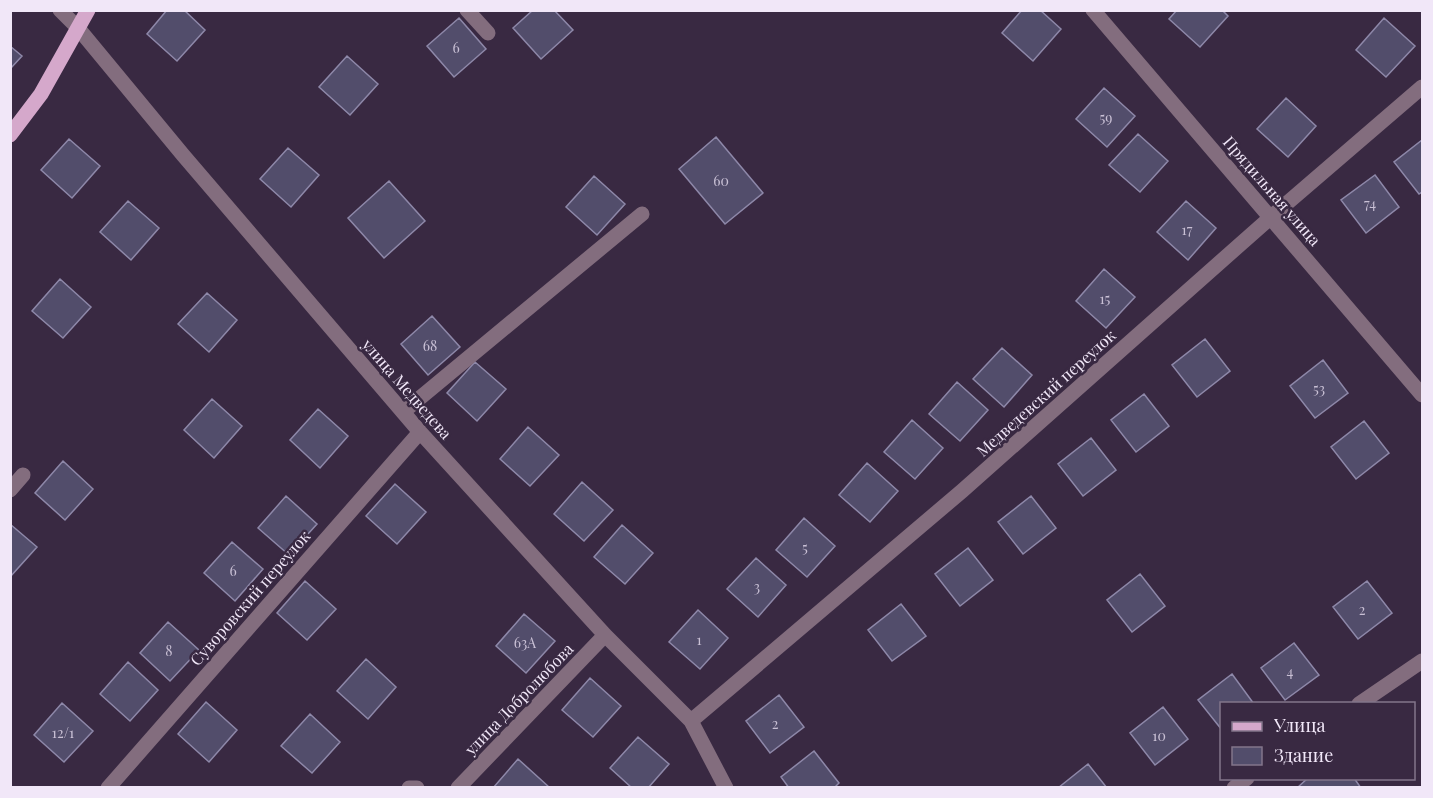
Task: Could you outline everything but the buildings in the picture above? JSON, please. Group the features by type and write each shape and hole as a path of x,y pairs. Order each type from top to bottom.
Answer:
{"main road":[{"path":"10,135 41,94 88,10"}],"street":[{"name":"улица Медведева","path":"60,10 78,28 183,155 420,432 605,635 691,721 726,788"},
{"path":"467,10 488,33"},
{"name":"Прядильная улица","path":"1093,10 1422,395"},
{"name":"Медведевский переулок","path":"691,721 962,491 1271,217 1422,87"},
{"path":"403,412 642,214"},
{"name":"Суворовский переулок","path":"108,788 420,432"},
{"path":"10,490 23,475"},
{"name":"улица Добролюбова","path":"459,788 605,635"},
{"path":"1362,702 1422,661"},
{"path":"409,788 417,788"}]}
